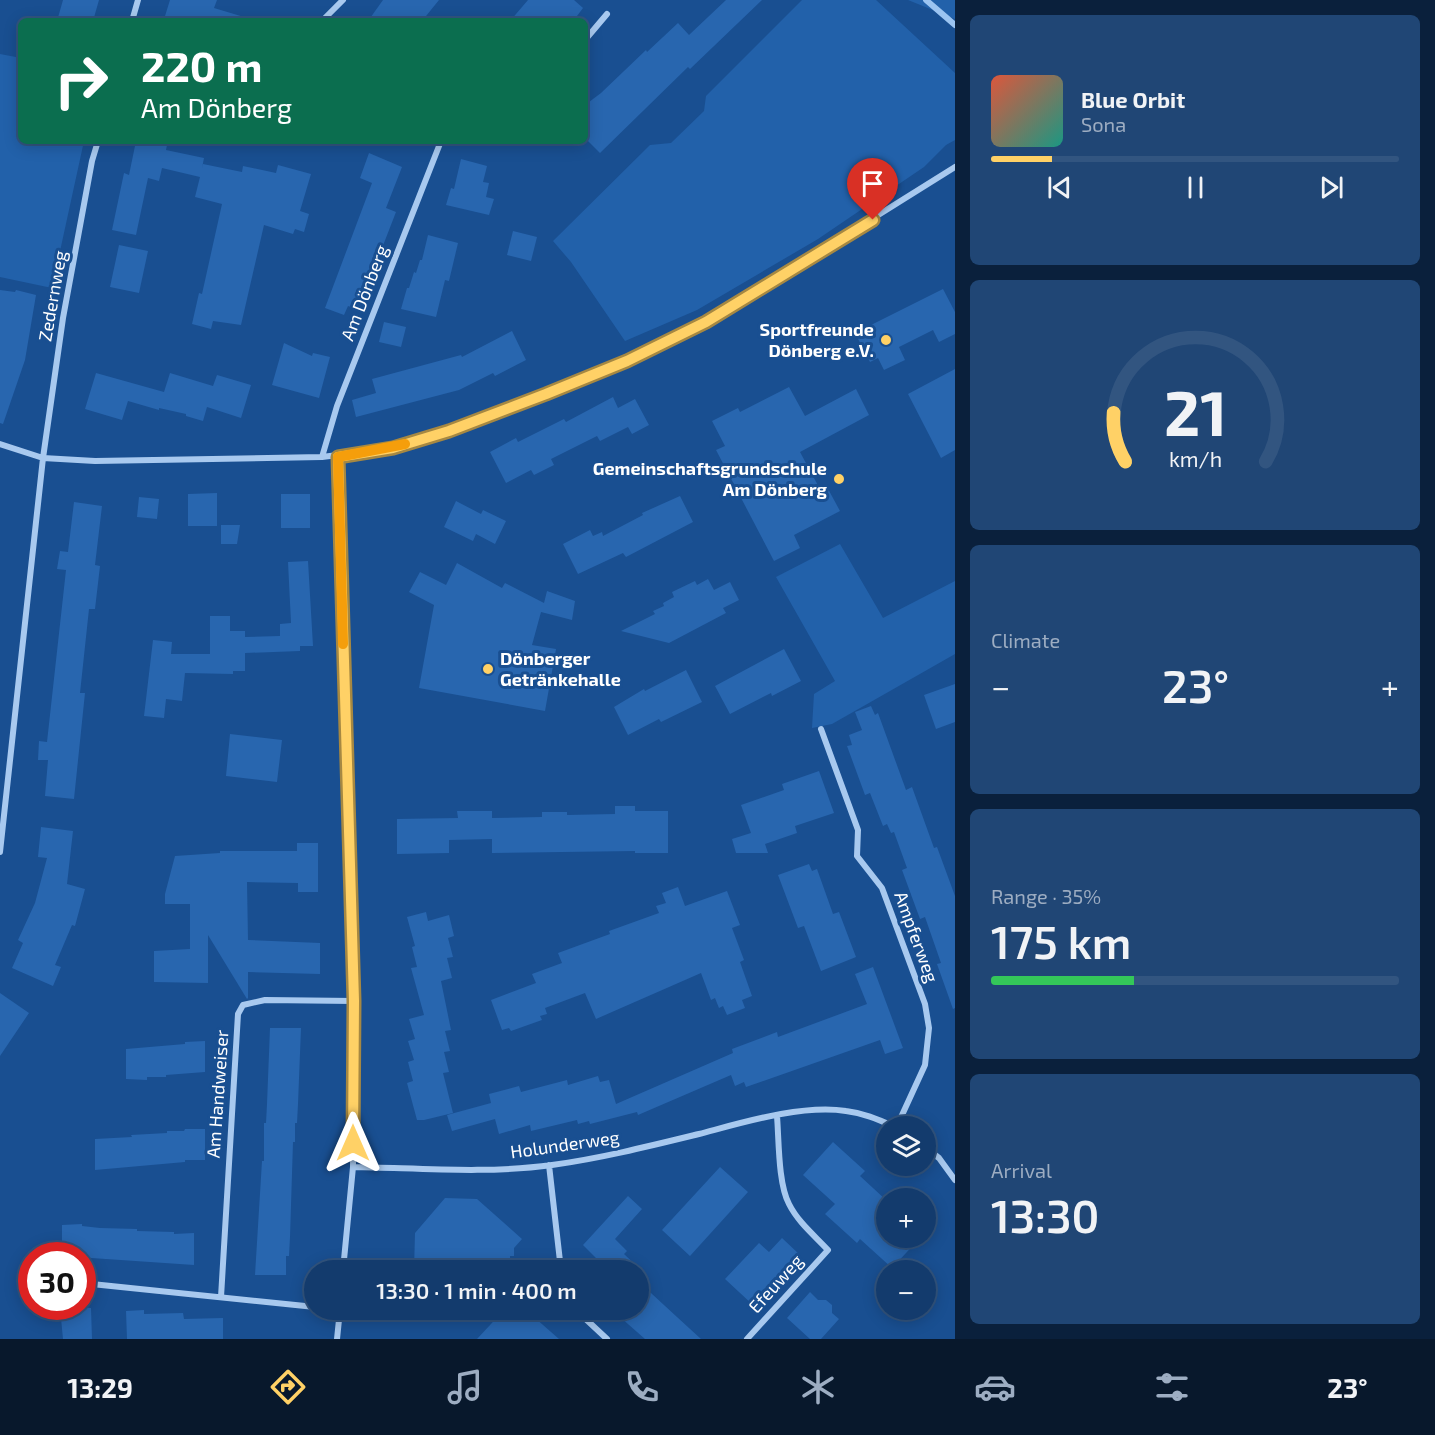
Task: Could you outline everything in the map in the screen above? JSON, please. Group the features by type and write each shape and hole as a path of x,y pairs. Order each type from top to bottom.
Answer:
{"street":[{"path":"133,18 138,0"},
{"path":"325,18 343,0"},
{"path":"588,37 608,14"},
{"name":"Zedernweg","path":"0,852 44,458 63,318 97,144"},
{"name":"Am Dönberg","path":"322,458 337,406 440,144"},
{"path":"0,444 44,458 95,461 322,458 393,448 449,431 546,394 627,361 706,322 955,166"},
{"path":"338,457 354,1001 353,1167 344,1260"},
{"name":"Ampferweg","path":"821,729 858,830 857,856 882,888 925,1004 929,1028 925,1065 900,1116"},
{"name":"Am Handweiser","path":"222,1297 238,1014 243,1005 265,1000 354,1001"},
{"name":"Holunderweg","path":"353,1167 504,1168 549,1165 631,1151 744,1122 810,1109 844,1110 876,1118"},
{"name":"Efeuweg","path":"747,1339 828,1250 801,1222 788,1202 782,1179 777,1116"},
{"path":"936,1156 955,1180"},
{"path":"549,1165 560,1260"},
{"path":"96,1284 304,1306"},
{"path":"337,1339 339,1320"},
{"path":"587,1320 607,1339"}],"shaded area":[{"path":"802,0 876,0 955,73 955,140 946,145 924,167 818,239 697,310 625,341 571,262 553,241 650,145 671,143 704,111 706,96"},
{"path":"908,0 955,0 955,19"},
{"path":"0,54 18,57 18,144 83,144 52,288 0,277"},
{"path":"840,544 883,618 955,581 955,654 832,724 812,728 814,694 835,681 776,577"}],"building":[{"path":"63,0 99,0 94,18 58,18"},
{"path":"170,0 217,0 214,8 244,17 172,18 165,16"},
{"path":"383,0 439,0 424,18 370,18"},
{"path":"528,0 574,0 583,8 577,18 513,18"},
{"path":"726,0 762,0 690,69 688,67 600,153 588,141 588,103 678,23 689,35"},
{"path":"135,144 167,145 166,150 204,158 202,168 203,164 242,172 243,166 276,173 278,165 311,174 300,211 309,214 304,232 295,229 293,234 264,225 241,325 213,321 211,329 192,324 199,293 202,294 222,204 195,197 200,177 162,168 159,181 148,178 136,235 112,230 124,173 129,175"},
{"path":"369,153 402,167 386,208 396,212 358,310 348,306 344,315 325,308 372,183 360,178"},
{"path":"461,159 487,166 483,182 489,183 486,197 494,199 489,215 446,205 451,188 454,189"},
{"path":"513,231 537,237 531,261 507,255"},
{"path":"428,235 458,243 449,281 445,280 436,317 401,309 407,288 422,260"},
{"path":"119,245 148,251 139,293 110,287"},
{"name":"Sportfreunde Dönberg e.V.","path":"943,289 955,312 955,334 939,342 933,330 899,347 905,360 884,370 878,358 870,362 855,333"},
{"path":"0,290 15,292 16,290 36,295 25,360 3,424 0,423"},
{"path":"384,322 406,327 401,347 379,342"},
{"path":"512,331 526,360 495,376 493,373 459,390 356,417 352,400 376,393 372,379 461,355 462,357"},
{"path":"284,343 312,356 313,353 330,357 319,398 272,385"},
{"path":"955,369 955,450 941,458 908,394"},
{"path":"96,373 164,392 170,373 213,386 217,375 251,385 241,418 207,407 203,421 186,416 186,414 159,408 159,410 128,401 122,420 85,409"},
{"path":"789,387 805,416 856,389 869,415 800,452 821,491 827,487 840,511 794,535 800,548 774,561 716,450 725,446 712,421 738,408 740,412"},
{"path":"613,397 618,408 635,399 649,425 632,434 628,427 600,441 597,436 551,459 554,465 534,475 531,470 506,483 490,452 516,438 518,442 564,419 566,422"},
{"path":"217,493 217,526 188,526 188,494"},
{"path":"281,494 310,494 310,528 281,528"},
{"path":"680,496 693,522 626,557 623,553 578,574 563,544 590,530 593,536 602,532 603,536 643,515 642,513"},
{"path":"139,497 159,499 157,519 137,517"},
{"path":"456,501 481,514 483,510 506,521 495,544 476,534 473,541 444,527"},
{"path":"74,502 102,506 95,565 100,566 95,609 89,609 80,693 85,693 74,799 45,796 48,760 38,760 39,741 47,742 66,570 57,569 60,551 68,552"},
{"path":"221,525 240,525 237,544 221,544"},
{"path":"308,561 313,646 300,646 300,651 245,653 245,671 233,671 233,674 185,673 182,701 166,699 164,718 144,716 153,640 172,642 171,654 210,654 210,616 230,616 230,631 245,631 245,637 280,636 280,624 291,623 288,562"},
{"path":"457,563 502,588 505,583 544,603 547,591 575,601 572,620 541,612 532,645 556,649 545,711 419,688 434,605 409,592 420,572 446,585"},
{"path":"708,579 714,590 730,582 739,600 723,608 726,613 669,643 621,631 655,614 653,611 664,606 663,603 674,597 672,592 695,581 697,585"},
{"path":"784,649 801,681 730,714 715,686"},
{"path":"686,670 702,702 661,722 659,719 628,735 614,707 644,689 645,691"},
{"path":"955,684 955,722 936,729 924,695"},
{"path":"871,706 875,715 878,713 906,790 912,787 934,848 937,847 955,896 955,1008 953,1009 937,964 941,963 925,917 920,919 902,870 907,868 894,832 891,833 887,824 883,826 870,793 865,795 847,746 852,745 849,735 862,730 855,712"},
{"path":"230,734 282,740 277,782 226,776"},
{"path":"819,771 834,813 795,826 797,833 765,844 768,853 736,853 732,839 751,833 741,805 784,790 782,784"},
{"path":"615,806 635,806 635,811 668,811 668,853 635,853 635,851 492,853 492,839 449,840 449,853 397,854 397,819 458,818 457,811 492,811 492,818 542,817 542,812 567,812 567,815 615,814"},
{"path":"41,827 73,831 67,884 85,889 75,926 72,925 55,965 61,967 53,986 12,968 23,943 18,940 35,903 47,858 38,857"},
{"path":"297,843 318,843 318,892 298,892 298,883 247,882 248,940 320,943 320,974 248,972 247,999 208,935 208,983 154,982 154,951 190,949 190,904 165,904 165,894 175,856 220,853 220,851 297,851"},
{"path":"809,864 812,871 817,869 833,914 839,912 856,957 821,971 804,926 798,928 778,875"},
{"path":"678,887 685,906 727,891 740,925 732,928 744,960 740,962 752,996 742,1000 745,1008 727,1015 723,1006 719,1008 715,998 711,1000 701,973 596,1019 585,993 545,1008 547,1014 540,1016 542,1020 511,1031 509,1028 502,1030 491,1000 536,983 532,974 562,963 558,953 659,913 656,906 666,903 662,893"},
{"path":"426,912 428,921 449,915 454,936 448,938 453,957 447,958 452,978 441,981 451,1030 445,1031 450,1051 444,1052 449,1072 443,1073 453,1113 417,1120 407,1083 413,1081 408,1062 414,1060 408,1041 415,1039 409,1019 424,1015 411,968 417,967 412,947 415,946 407,917"},
{"path":"873,967 903,1048 885,1054 880,1040 746,1087 744,1082 735,1086 731,1075 638,1115 637,1112 590,1124 589,1121 578,1124 577,1120 531,1131 530,1125 499,1134 495,1119 452,1131 447,1115 491,1103 489,1094 519,1086 521,1092 567,1080 568,1085 598,1076 600,1082 609,1080 616,1104 733,1053 732,1049 777,1032 778,1037 867,1004 855,974"},
{"path":"0,993 29,1013 0,1056"},
{"path":"270,1028 301,1028 297,1123 295,1123 295,1142 293,1142 289,1256 286,1256 286,1275 255,1275 262,1161 264,1161"},
{"path":"205,1041 205,1072 147,1077 147,1080 126,1079 126,1049"},
{"path":"185,1129 205,1129 205,1160 185,1160 185,1162 95,1170 95,1139 132,1137 131,1135 167,1133 167,1131 184,1131"},
{"path":"833,1142 865,1171 860,1176 876,1191 876,1248 911,1248 899,1260 883,1260 860,1239 857,1243 825,1214 835,1204 803,1175"},
{"path":"720,1167 748,1192 690,1256 662,1230"},
{"path":"628,1196 642,1209 615,1239 627,1251 624,1254 630,1260 596,1260 583,1245"},
{"path":"445,1198 477,1199 522,1239 514,1248 514,1256 510,1256 510,1260 414,1260 415,1233"},
{"path":"82,1224 82,1226 100,1228 174,1232 174,1234 194,1233 194,1265 96,1258 96,1242 62,1242 62,1225"},
{"path":"782,1238 800,1255 753,1305 725,1279 759,1243 769,1252"},
{"path":"649,1291 701,1339 645,1339 623,1320 649,1320"},
{"path":"810,1292 818,1300 826,1300 832,1305 832,1313 839,1319 821,1339 810,1339 787,1318"},
{"path":"144,1310 144,1314 183,1313 184,1319 223,1318 223,1339 127,1339 126,1311"},
{"path":"61,1320 91,1320 92,1339 63,1339"},
{"path":"495,1320 537,1320 559,1339 477,1339"}],"waterway":[{"path":"926,0 955,25"}],"slow traffic":[{"path":"343,644 338,457 405,444"}],"place":[{"name":"Sportfreunde Dönberg e.V.","path":"886,340"},
{"name":"Gemeinschaftsgrundschule Am Dönberg","path":"839,479"},
{"name":"Dönberger Getränkehalle","path":"488,669"}],"route":[{"path":"353,1143 354,1001 338,457 393,448 449,431 627,361 706,322 873,220"}]}
